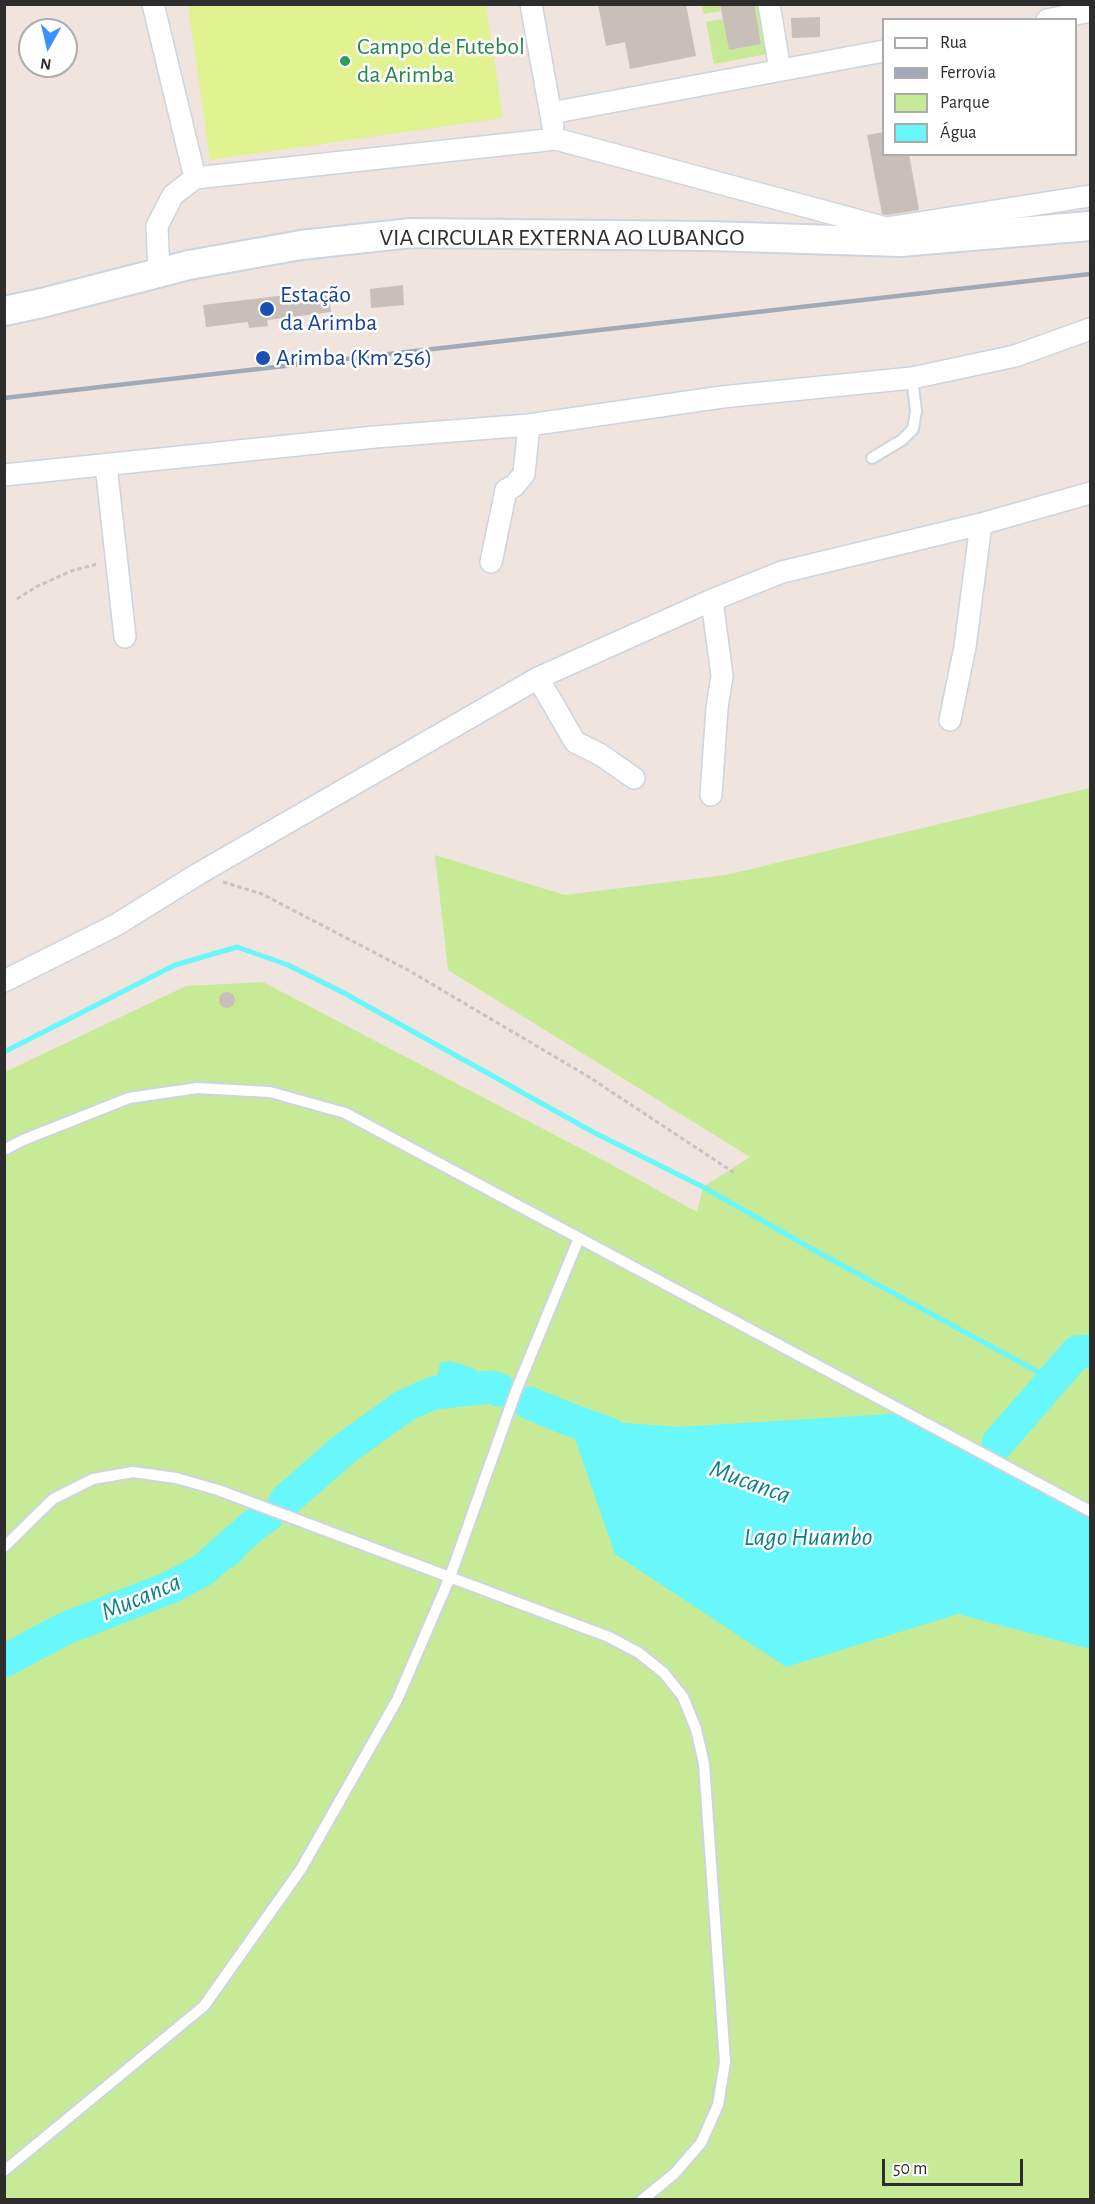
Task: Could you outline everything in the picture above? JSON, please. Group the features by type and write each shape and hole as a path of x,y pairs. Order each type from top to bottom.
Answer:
{"main road":[{"name":"VIA CIRCULAR EXTERNA AO LUBANGO","path":"4,311 189,265 301,245 411,233 710,236 900,242 1090,226"}],"street":[{"path":"153,4 195,178"},
{"path":"531,4 556,139"},
{"path":"769,4 780,70"},
{"path":"1057,18 1090,11"},
{"path":"551,113 882,51"},
{"path":"159,273 157,226 173,195 195,178 556,139 886,228 1090,196"},
{"path":"4,475 375,437 529,425 722,397 912,378 1015,356 1090,329"},
{"path":"491,562 506,490 514,486 524,474 529,425"},
{"path":"106,465 125,637"},
{"path":"4,981 116,925 198,874 538,678 712,600 782,572 981,524 1090,493"},
{"path":"950,720 965,647 981,524"},
{"path":"711,795 717,708 722,676 712,600"},
{"path":"538,678 575,742 601,755 634,778"}],"lane":[{"path":"872,458 902,440 913,429 916,411 912,378"},
{"path":"4,1150 23,1140 129,1098 197,1088 270,1092 345,1113 1090,1511"},
{"path":"4,2171 204,2006 307,1859 397,1700 450,1577 516,1391 579,1238"},
{"path":"4,1547 53,1499 93,1479 133,1472 176,1478 218,1490 609,1637 639,1653 664,1673 683,1697 696,1729 704,1764 725,2062 718,2105 701,2143 674,2174 642,2199"}],"path":[{"path":"16,599 71,571 116,559"},
{"path":"198,874 262,894 408,970 589,1077 736,1174"}],"green space":[{"name":"Campo de Futebol da Arimba","path":"188,5 486,5 503,118 210,160"},
{"path":"702,5 720,5 721,11 704,14"},
{"path":"754,5 758,5 767,54 714,64 706,22 723,19 729,50 761,44"},
{"path":"1090,788 1090,2199 5,2200 5,1072 186,986 263,982 697,1212 703,1187 750,1157 448,970 435,855 565,895 726,875"}],"water":[{"path":"450,1361 475,1369 491,1387 488,1396 481,1400 463,1401 433,1393 440,1363"},
{"name":"Lago Huambo","path":"907,1413 1090,1511 1090,1649 958,1614 786,1667 615,1554 568,1419 679,1427"},
{"path":"242,1522 254,1525 254,1535 243,1559 233,1567 221,1566 209,1574 203,1570 204,1564 212,1553 216,1537 227,1526"}],"building":[{"path":"598,4 686,4 696,56 630,69 625,42 606,46"},
{"path":"720,4 754,4 761,44 729,50"},
{"path":"820,17 820,37 792,38 791,18"},
{"path":"882,132 882,156 909,156 919,210 882,214 867,135"},
{"path":"403,285 404,305 371,308 370,289"},
{"name":"Estação da Arimba","path":"328,290 331,312 267,320 268,326 249,328 248,322 206,327 203,305"},
{"path":"227,992 233,994 235,1000 233,1006 227,1008 221,1006 219,1000 221,994"}],"waterway":[{"path":"4,1052 175,965 237,947 288,965 344,993 593,1132 703,1187 1053,1380"},
{"name":"Mucanca","path":"998,1443 1077,1352 1090,1351"},
{"name":"Mucanca","path":"286,1500 343,1450 404,1406 433,1393 491,1387 500,1390"},
{"name":"Mucanca","path":"529,1403 610,1434"},
{"name":"Mucanca","path":"4,1661 64,1629 171,1587 203,1570 267,1516"}],"railway":[{"path":"4,398 1090,274"}],"place":[{"name":"Campo de Futebol da Arimba","path":"345,61"},
{"name":"Estação da Arimba","path":"267,309"},
{"name":"Arimba (Km 256)","path":"263,358"}]}
